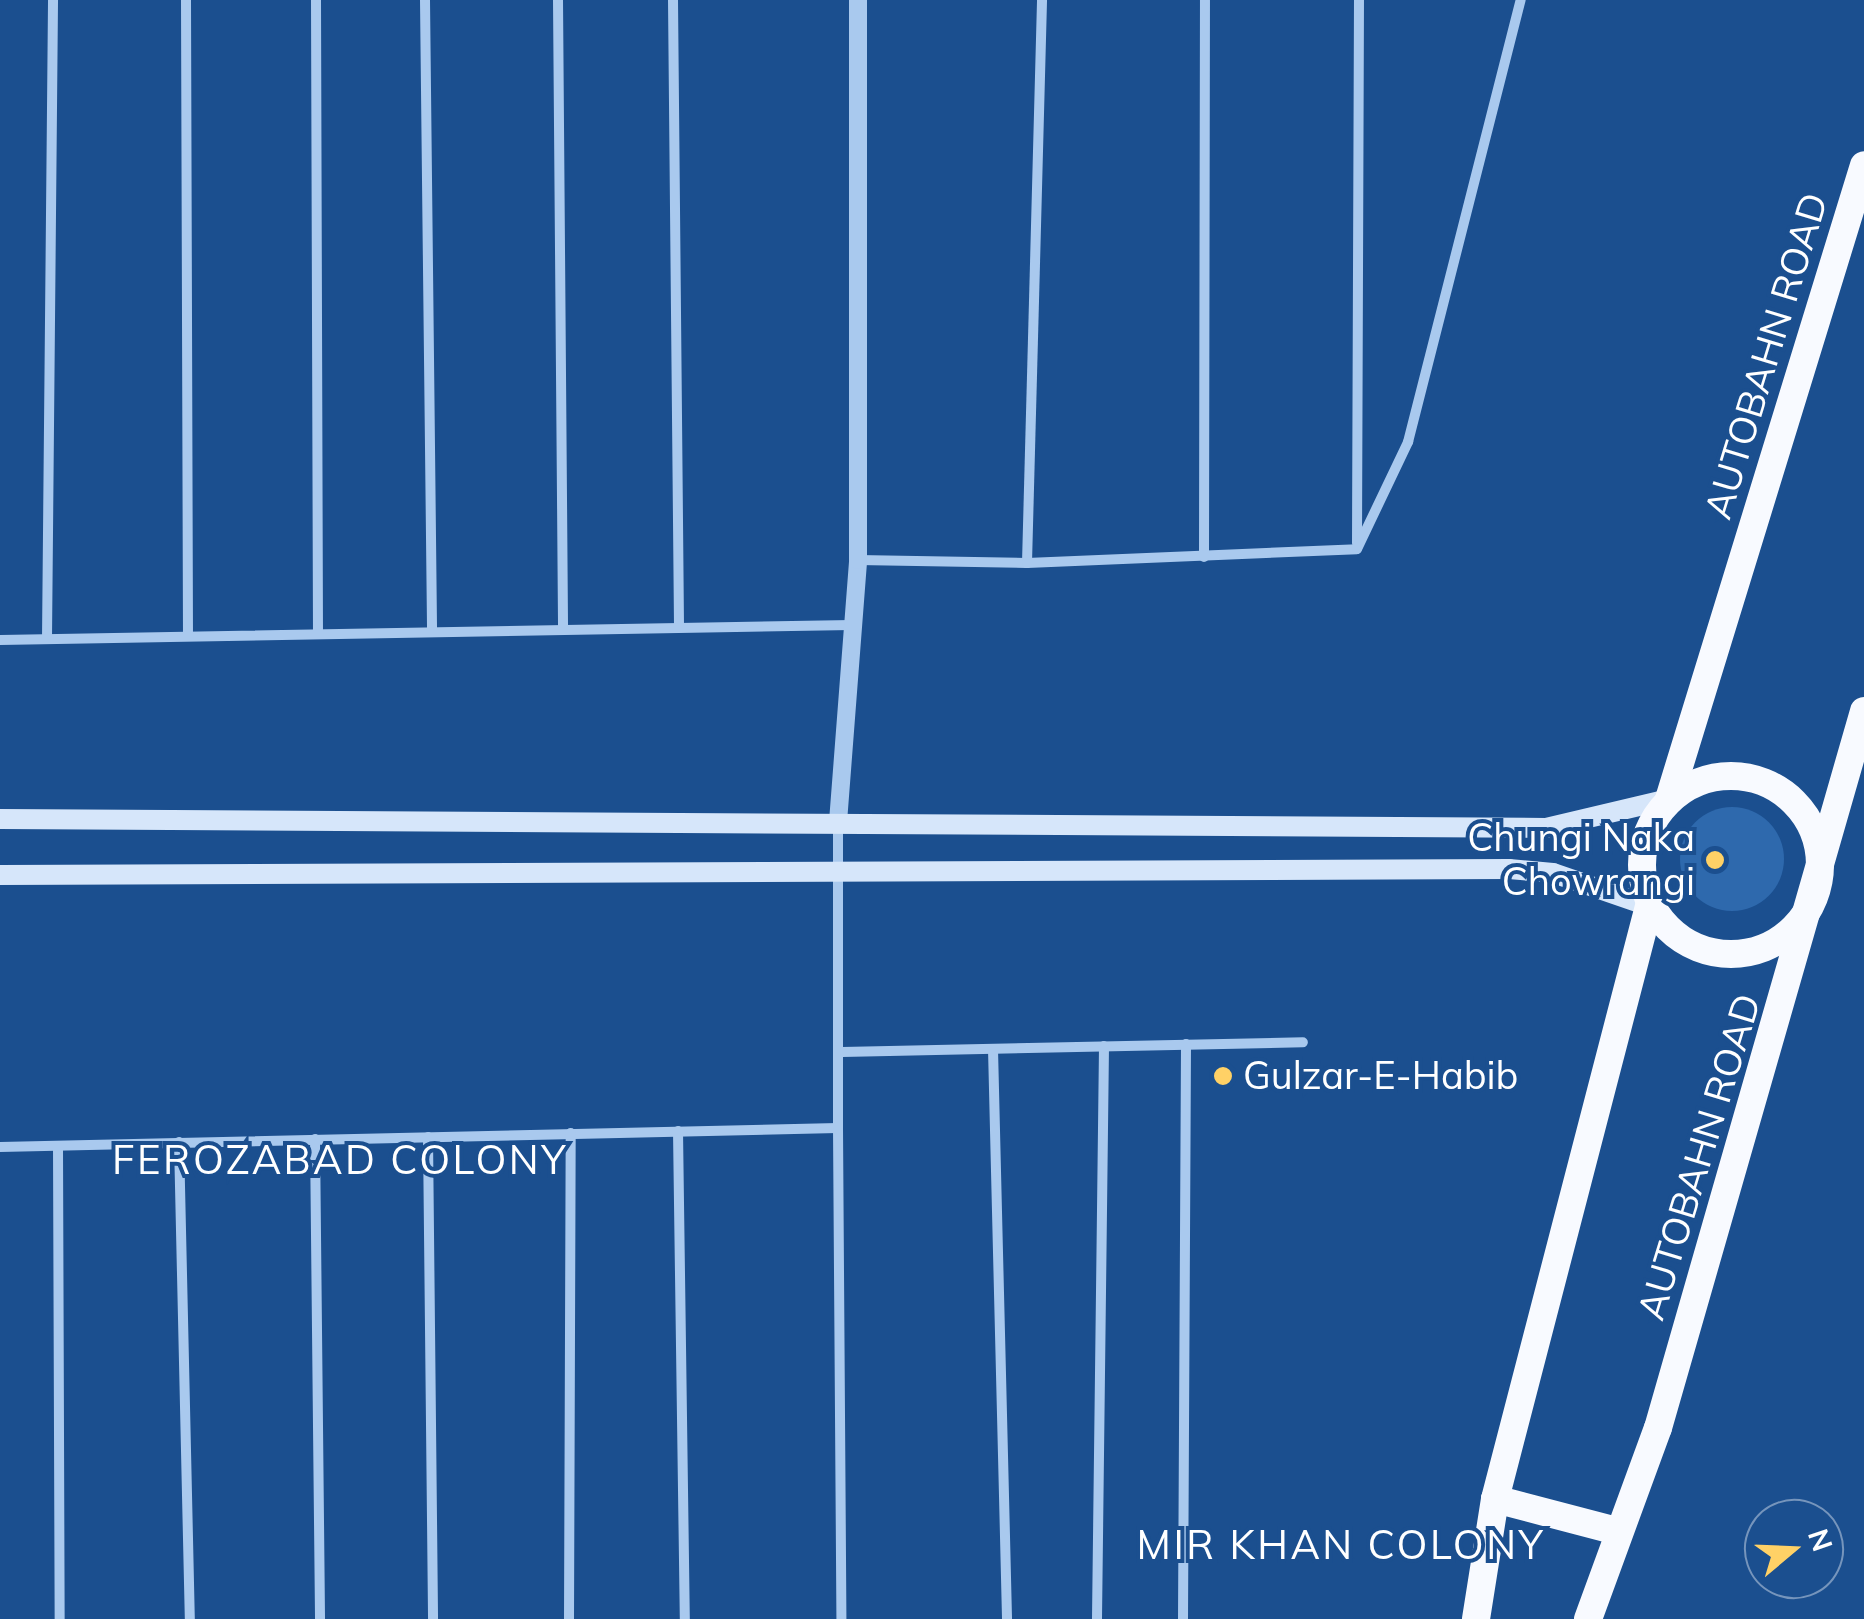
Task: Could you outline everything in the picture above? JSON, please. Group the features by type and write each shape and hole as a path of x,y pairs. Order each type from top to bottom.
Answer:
{"highway":[{"name":"AUTOBAHN ROAD","path":"1669,800 1864,164"},
{"name":"AUTOBAHN ROAD","path":"1588,1619 1617,1530 1658,1428 1859,757 1864,711"},
{"path":"1476,1619 1495,1499 1650,906 1645,842 1669,800 1720,775 1778,788 1815,832 1817,891 1785,937 1731,954 1678,936 1650,906"},
{"path":"1495,1499 1617,1530"}],"main road":[{"path":"0,819 1546,828 1669,800"},
{"path":"0,876 1531,870 1650,906"}],"street":[{"path":"47,639 52,0"},
{"path":"186,0 188,636"},
{"path":"316,0 318,634"},
{"path":"424,0 432,631"},
{"path":"558,0 563,628"},
{"path":"673,0 680,626"},
{"path":"841,1619 838,1128 842,1052 838,822 858,560 858,0"},
{"path":"1026,563 1042,0"},
{"path":"1204,556 1205,0"},
{"path":"1357,549 1359,0"},
{"path":"1357,549 1408,442 1521,0"},
{"path":"858,560 1026,563 1357,549"},
{"path":"0,640 852,625"},
{"path":"842,1052 1303,1042"},
{"path":"1183,1619 1186,1044"},
{"path":"1097,1619 1104,1046"},
{"path":"993,1049 1007,1619"},
{"path":"0,1147 838,1128"},
{"path":"678,1131 685,1619"},
{"path":"570,1619 571,1134"},
{"path":"428,1137 433,1619"},
{"path":"314,1139 320,1619"},
{"path":"179,1142 190,1619"},
{"path":"58,1146 60,1619"}],"shaded area":[{"path":"1732,807 1752,811 1769,822 1780,839 1784,859 1780,879 1769,896 1752,907 1732,911 1712,907 1695,896 1684,879 1680,859 1684,839 1695,822 1712,811"}],"place":[{"name":"Chungi Naka Chowrangi","path":"1715,860"},
{"name":"Gulzar-E-Habib","path":"1223,1076"}],"district":[{"name":"FEROZABAD COLONY","path":"340,1159"},
{"name":"MIR KHAN COLONY","path":"1341,1544"}]}
